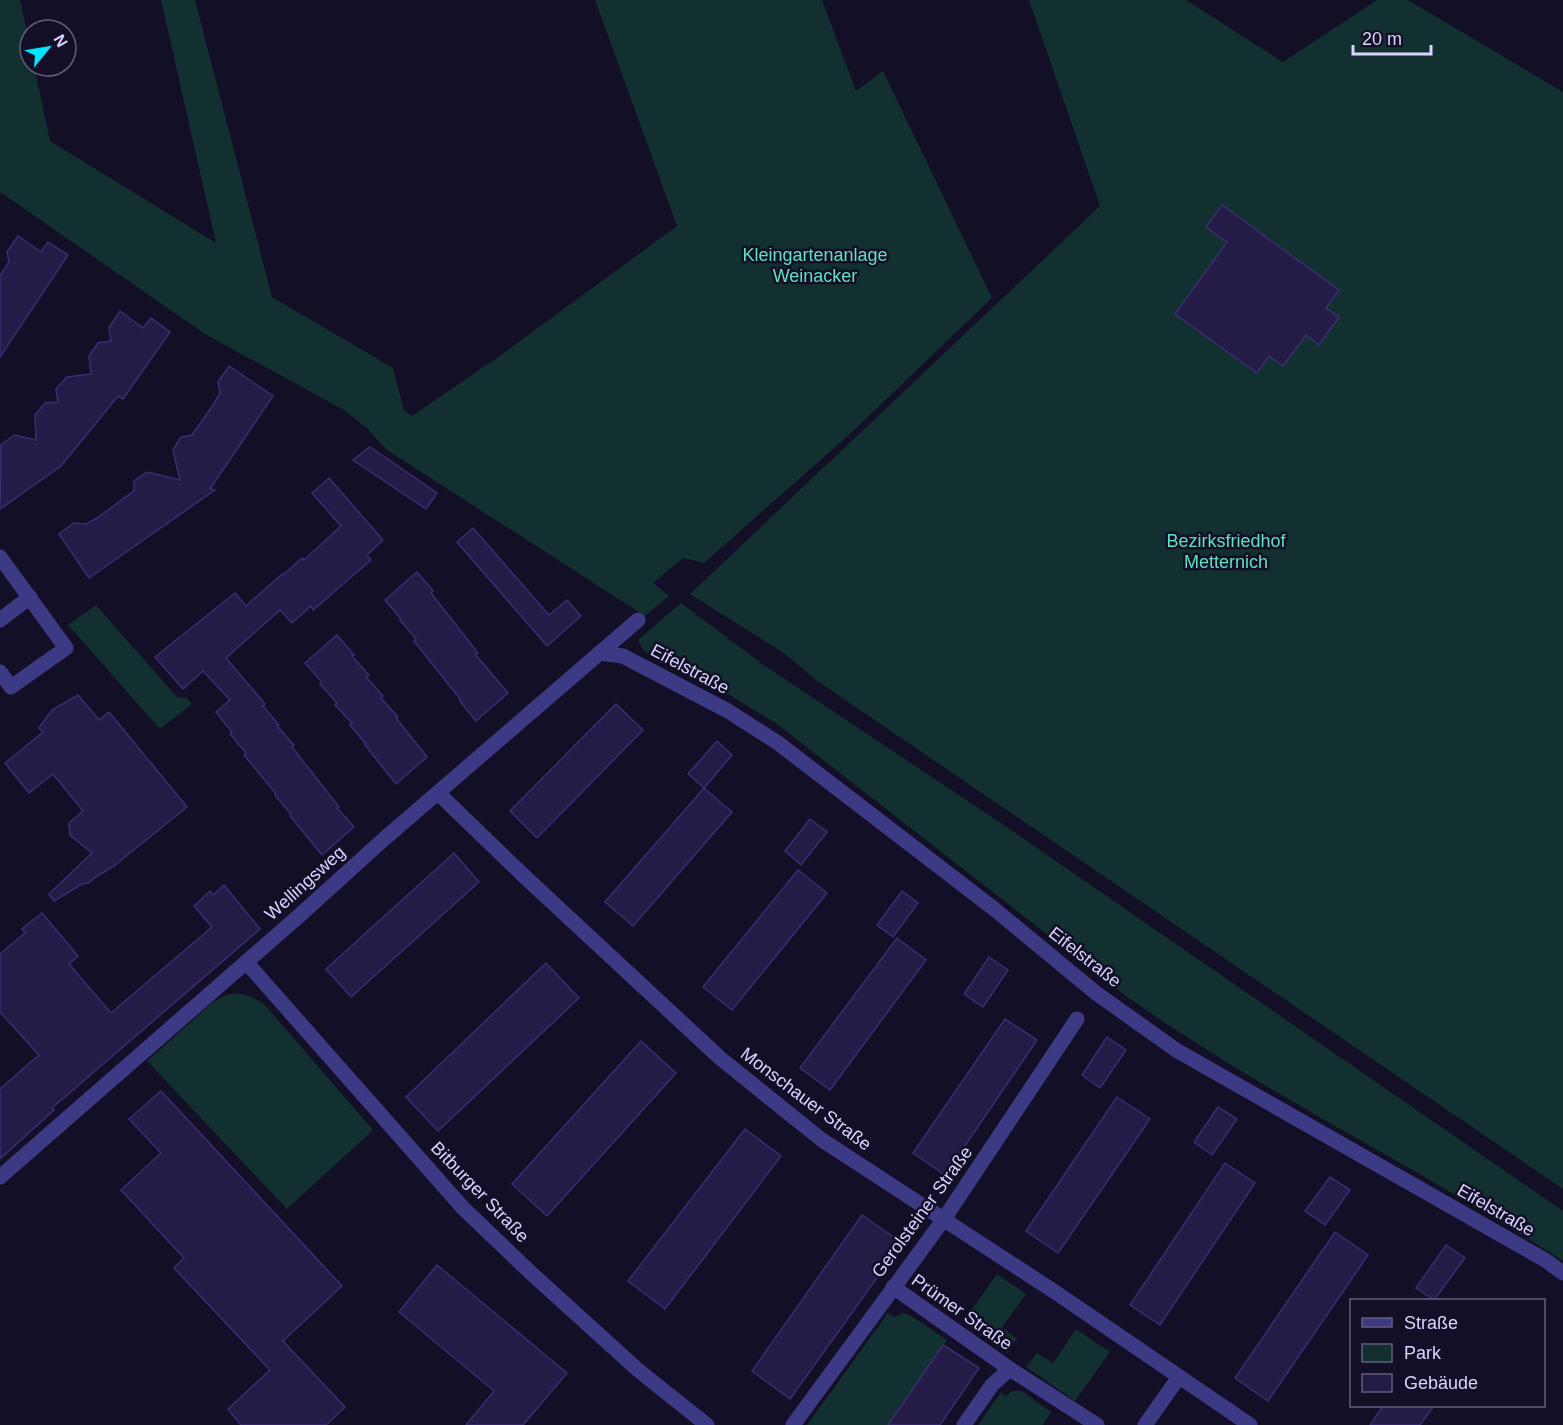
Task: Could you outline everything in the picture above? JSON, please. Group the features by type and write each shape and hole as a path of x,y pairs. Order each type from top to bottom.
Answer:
{"street":[{"path":"0,557 66,648 11,687 0,672"},
{"path":"0,620 30,597"},
{"name":"Wellingsweg","path":"0,1177 638,620"},
{"name":"Eifelstraße","path":"599,653 623,656 753,725 993,908 1096,993 1176,1050 1545,1260 1563,1273"},
{"name":"Monschauer Straße","path":"438,793 720,1058 822,1140 944,1219 1250,1425"},
{"name":"Bitburger Straße","path":"246,962 464,1208 531,1273 638,1370 707,1425"},
{"name":"Gerolsteiner Straße","path":"793,1425 944,1219 1077,1019"},
{"name":"Prümer Straße","path":"893,1287 1010,1369 1097,1425"},
{"name":"Prümer Straße","path":"964,1425 992,1384 1010,1369"},
{"path":"1146,1425 1179,1377"}],"green space":[{"name":"Kleingartenanlage Weinacker","path":"0,0 20,0 24,18 18,18 18,78 37,78 50,141 216,243 161,0 195,0 272,297 393,368 404,410 412,416 501,355 677,226 595,0 822,0 856,91 883,71 992,298 852,432 704,563 683,558 653,583 669,596 645,616 387,450 366,427 344,410 205,334 0,192"},
{"name":"Bezirksfriedhof Metternich","path":"1029,0 1186,0 1283,62 1377,0 1408,0 1563,92 1563,1189 816,680 784,653 690,594 1100,206"},
{"path":"681,603 765,666 1005,826 1563,1211 1563,1261 1510,1227 1290,1100 1182,1034 1130,999 777,724 718,688 644,651 638,640"},
{"path":"96,605 177,697 187,698 192,704 160,729 68,625"},
{"path":"237,993 247,995 264,1004 373,1130 287,1209 147,1061 213,1002 226,995"},
{"path":"997,1274 1026,1294 1002,1327 1017,1339 1007,1353 963,1322"},
{"path":"888,1313 894,1317 903,1313 910,1315 947,1340 888,1425 807,1425"},
{"path":"1076,1329 1110,1352 1075,1401 1026,1367 1037,1353 1053,1363"},
{"path":"1012,1391 1022,1391 1051,1412 1043,1425 978,1425 1001,1392 1006,1396"}],"building":[{"path":"1222,205 1339,290 1326,308 1339,317 1319,345 1306,335 1283,366 1269,356 1257,373 1175,314 1227,242 1206,227"},
{"path":"18,236 41,252 48,242 68,255 0,357 0,276 9,262 7,252"},
{"path":"120,311 143,328 151,318 170,332 123,399 118,396 61,466 0,509 1,445 14,435 36,440 35,415 45,403 58,402 56,389 67,377 91,374 89,356 98,343 111,341 109,328"},
{"path":"229,366 273,396 210,489 215,490 89,578 59,534 74,523 86,524 97,518 134,491 134,481 147,472 180,480 173,450 181,437 192,435 211,408 220,393 218,382"},
{"path":"370,447 437,493 426,509 353,460"},
{"path":"329,478 383,540 367,555 371,560 313,610 311,606 292,623 280,610 226,658 265,704 263,706 279,725 277,726 294,745 292,747 354,827 322,855 244,755 246,753 216,712 230,700 203,671 183,689 155,657 235,593 246,606 302,558 304,560 341,526 312,493"},
{"path":"473,528 549,615 567,600 581,616 547,646 457,542"},
{"path":"417,572 478,653 475,654 508,693 476,721 385,600"},
{"path":"337,635 369,675 366,677 383,696 381,698 427,757 396,784 350,725 352,723 335,705 337,703 320,684 322,682 305,663"},
{"path":"78,695 99,720 109,712 187,807 114,866 89,883 82,884 54,901 49,894 92,853 70,835 69,823 83,811 53,774 29,793 5,763 43,732 39,728 52,710"},
{"path":"616,704 643,730 537,838 510,811"},
{"path":"717,741 732,755 704,788 688,774"},
{"path":"704,788 732,812 633,926 605,902"},
{"path":"810,819 827,832 801,865 785,851"},
{"path":"454,853 479,882 351,997 326,969"},
{"path":"798,870 827,893 732,1010 703,987"},
{"path":"224,885 260,929 52,1108 54,1110 0,1159 0,1089 39,1055 0,1012 0,954 25,933 22,929 42,913 78,956 69,964 111,1013 212,927 194,906 210,891 213,895"},
{"path":"902,891 918,903 893,937 877,925"},
{"path":"897,938 926,960 830,1090 800,1068"},
{"path":"989,957 1008,970 983,1007 964,994"},
{"path":"546,963 579,998 438,1131 406,1097"},
{"path":"1005,1019 1037,1040 945,1175 913,1153"},
{"path":"1107,1037 1126,1050 1100,1088 1082,1075"},
{"path":"641,1041 676,1073 547,1216 512,1184"},
{"path":"161,1091 342,1286 283,1341 345,1407 326,1425 241,1425 228,1409 270,1370 174,1268 184,1258 121,1190 161,1153 129,1119"},
{"path":"1117,1097 1150,1119 1058,1253 1026,1231"},
{"path":"1218,1107 1237,1119 1212,1155 1194,1142"},
{"path":"745,1129 781,1156 665,1309 628,1281"},
{"path":"1225,1163 1255,1183 1160,1325 1130,1305"},
{"path":"1330,1177 1350,1190 1325,1225 1305,1211"},
{"path":"862,1215 902,1243 790,1399 752,1371"},
{"path":"1335,1232 1368,1255 1268,1401 1235,1378"},
{"path":"1446,1245 1465,1258 1435,1299 1416,1288"},
{"path":"437,1265 567,1373 523,1425 466,1425 494,1391 399,1312"},
{"path":"943,1345 979,1368 940,1425 888,1425"},
{"path":"1382,1407 1433,1407 1420,1425 1370,1425"}]}
